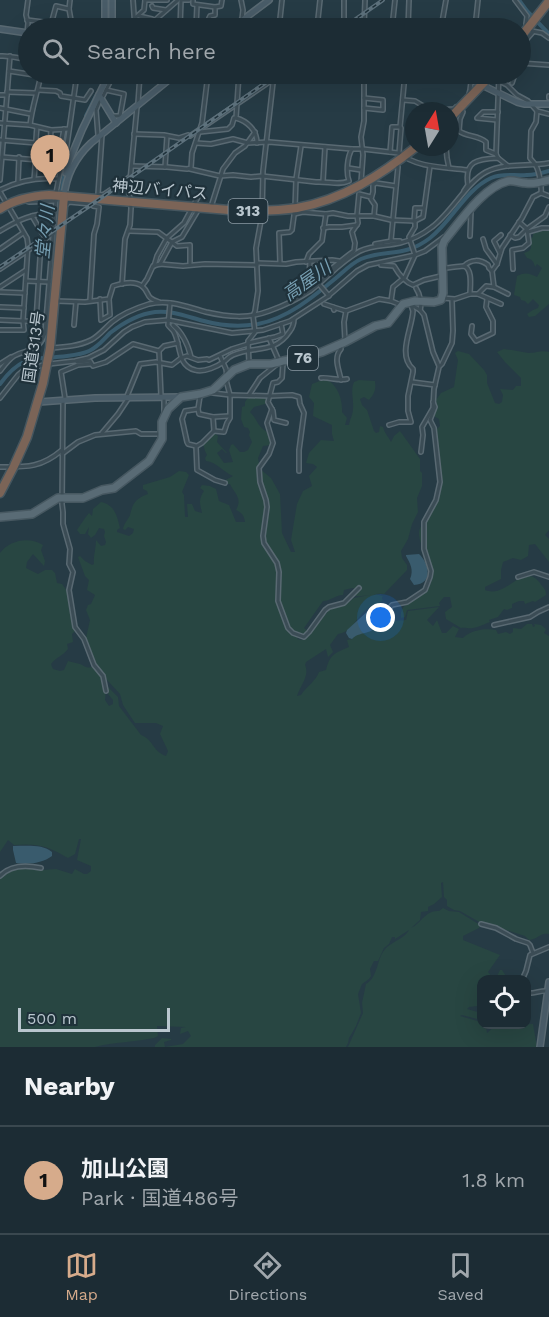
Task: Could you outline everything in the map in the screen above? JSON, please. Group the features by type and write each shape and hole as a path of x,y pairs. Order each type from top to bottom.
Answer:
{"highway":[{"path":"531,26 549,2"},
{"path":"459,108 482,85"},
{"name":"神辺バイパス","path":"4,208 24,199 49,195 130,201 195,210 211,208 294,211 322,202 351,185 362,184 395,163 405,153"},
{"name":"国道313号","path":"0,493 30,430 47,364 50,348 48,332 54,301 58,256 59,196"}],"main road":[{"path":"408,304 441,300 442,247 455,228 488,191 502,183 549,180"},
{"name":"76","path":"181,397 213,390 234,370 249,364 271,364 322,352 375,326 388,323 408,304"},
{"path":"0,517 32,514 58,498 83,498 114,488 149,461 160,442 162,422 168,409 181,397"}],"street":[{"path":"27,18 28,0"},
{"path":"70,0 71,18"},
{"path":"105,0 105,18"},
{"path":"112,0 112,18"},
{"path":"133,0 135,18 144,10 145,0 167,0 167,9"},
{"path":"157,18 178,0"},
{"path":"182,18 181,0 191,0 193,4 216,7 222,6 222,0"},
{"path":"209,18 215,15 216,0"},
{"path":"241,0 242,18"},
{"path":"246,18 269,0"},
{"path":"280,18 282,0"},
{"path":"318,18 320,0"},
{"path":"344,0 344,18"},
{"path":"364,18 365,0"},
{"path":"393,18 395,0"},
{"path":"408,18 409,0"},
{"path":"443,18 446,0"},
{"path":"476,18 478,0"},
{"path":"515,0 527,18"},
{"path":"197,18 198,5"},
{"path":"52,18 56,6 69,9"},
{"path":"152,6 167,9"},
{"path":"139,16 148,18"},
{"path":"531,28 549,38"},
{"path":"0,29 18,32"},
{"path":"0,56 18,59"},
{"path":"0,180 2,123 6,109 10,56"},
{"path":"531,64 549,65"},
{"path":"9,72 18,73"},
{"path":"0,81 8,81"},
{"path":"30,125 39,84"},
{"path":"68,168 64,166 77,84"},
{"path":"106,84 96,110 100,136 98,194 103,195 130,176"},
{"path":"67,180 65,178 68,168 82,130 108,84"},
{"path":"122,284 125,239 130,225 129,191 139,84"},
{"path":"0,364 8,358 31,351 48,332 46,322 55,213 59,196 73,165 81,153 100,136 164,84"},
{"path":"190,169 192,153 202,123 207,84"},
{"path":"199,131 228,129 232,125 236,118 238,84"},
{"path":"134,134 179,138 190,136 266,84"},
{"path":"249,364 248,344 255,331 253,316 258,296 256,248 263,211 262,176 272,84"},
{"path":"362,184 361,137 364,121 364,84"},
{"path":"401,155 400,127 404,84"},
{"path":"403,100 415,101 436,110 454,109 462,104 470,92 470,84"},
{"path":"497,156 499,84"},
{"path":"505,84 532,104 537,111 549,114"},
{"path":"482,85 517,102 549,104"},
{"path":"106,90 124,95 120,116 112,116"},
{"path":"0,95 56,91 61,96 85,100 91,91"},
{"path":"101,97 116,123"},
{"path":"364,98 383,100 382,110 364,108"},
{"path":"459,126 463,112 462,104"},
{"path":"0,108 31,114"},
{"path":"537,111 536,122 531,131 530,160 536,166 541,192"},
{"path":"498,112 483,112 477,118 498,120"},
{"path":"236,118 244,120 255,132 257,142"},
{"path":"2,123 30,125 51,130 69,129"},
{"path":"34,179 38,127"},
{"path":"390,152 392,127 400,127"},
{"path":"62,140 64,129"},
{"path":"49,160 51,130"},
{"path":"459,131 483,139 486,142 486,150 508,166"},
{"path":"211,208 223,169 255,132"},
{"path":"165,167 167,136"},
{"path":"196,143 211,144 233,139 247,143 266,142 363,149 390,152 430,166 467,170"},
{"path":"2,140 36,142"},
{"path":"280,263 279,233 291,231 301,146"},
{"path":"59,196 58,179 68,147"},
{"path":"322,181 325,147"},
{"path":"352,149 348,156 347,175 359,200"},
{"path":"447,156 449,168"},
{"path":"462,195 468,185 466,175 470,166 480,160 497,156"},
{"path":"1,157 62,162"},
{"path":"18,183 20,158"},
{"path":"392,241 398,167 395,163"},
{"path":"301,296 308,286 354,251 405,242 420,235 440,220 475,180 489,171 508,166 536,166 549,163"},
{"path":"132,166 190,169 220,176 262,176 351,185"},
{"path":"294,211 415,221 423,217 430,166"},
{"path":"348,168 362,170"},
{"path":"0,330 24,330 28,250 27,238 17,221 4,208 0,191 34,179 58,179"},
{"path":"374,216 375,205 371,197 373,185 376,183 396,186"},
{"path":"541,192 549,196"},
{"path":"492,271 533,197 541,192"},
{"path":"354,251 355,243 352,232 358,225 359,194 371,197"},
{"path":"160,264 172,242 182,237 195,210 198,196"},
{"path":"58,256 61,251 66,204 69,202 91,204 93,207 99,207 94,232 90,300"},
{"path":"510,235 517,238 528,231 545,216 549,207"},
{"path":"391,301 393,287 404,278 415,255 410,235 415,227 415,208 423,208"},
{"path":"470,236 471,209"},
{"path":"142,286 167,238 195,210"},
{"path":"0,231 32,215 55,213"},
{"path":"308,286 309,254 322,241 326,214"},
{"path":"32,215 42,233"},
{"path":"513,269 512,250 529,243 528,231 519,222"},
{"path":"323,228 358,225"},
{"path":"0,398 21,371 47,364 88,358 104,350 124,332 145,322 168,319 232,333 255,331 281,324 294,319 328,296 357,271 368,265 415,255 455,228"},
{"path":"528,231 549,228"},
{"path":"420,235 426,230"},
{"path":"128,231 156,232 177,246 190,245 190,265"},
{"path":"0,249 23,233"},
{"path":"0,269 54,233"},
{"path":"500,253 494,241 501,235"},
{"path":"483,238 486,249 497,264"},
{"path":"36,321 40,242"},
{"path":"375,243 405,242"},
{"path":"100,299 101,320 110,315 109,298 113,286 134,283 142,286 150,298 160,302 218,315 253,316 282,306 301,296 360,251"},
{"path":"415,286 473,260 488,265 492,271 494,287"},
{"path":"154,266 160,264 289,264 296,261 339,261"},
{"path":"381,265 394,266 396,271 415,286 420,301 420,310"},
{"path":"464,266 470,272 470,294"},
{"path":"1,285 27,270"},
{"path":"26,281 49,282"},
{"path":"319,283 328,296"},
{"path":"308,286 319,283"},
{"path":"408,304 415,295 415,286"},
{"path":"478,294 483,287 494,287 508,294"},
{"path":"0,292 25,293"},
{"path":"442,298 452,300 478,294 501,304"},
{"path":"328,296 325,304 346,311 379,299 408,304 420,310 424,315 439,367"},
{"path":"54,301 76,302 109,298"},
{"path":"472,326 471,334 477,341 493,333 493,321 486,307 487,299"},
{"path":"421,452 423,423 433,408 439,367 452,343 452,300"},
{"path":"74,325 76,302"},
{"path":"50,348 68,347 91,340 124,314 160,302"},
{"path":"170,303 168,325 174,332 185,365 195,370 210,368 231,356 248,350 273,347 285,339 294,326 294,319"},
{"path":"388,424 411,422 408,396 413,369 406,361 406,345 413,313 408,304"},
{"path":"0,307 24,308"},
{"path":"341,380 337,363 338,353 343,343 346,311"},
{"path":"0,321 46,322"},
{"path":"102,434 127,399 140,364 172,365 187,356 198,360 209,360 234,348 283,334 281,324"},
{"path":"173,325 184,338 190,357"},
{"path":"165,415 159,351 164,346 184,338"},
{"path":"269,338 280,362 282,378 278,382 273,382 268,402 273,411 274,420 286,423"},
{"path":"75,361 81,363 90,361 93,366 106,362 133,344 159,351"},
{"path":"213,431 224,432 230,416 226,369 220,356"},
{"path":"0,371 12,357"},
{"path":"249,395 260,378 280,362"},
{"path":"91,363 78,365 61,372 65,398 63,401 62,520 70,549 69,564 73,572 69,590 75,627 84,639 94,664 104,676 106,691"},
{"path":"321,378 347,379"},
{"path":"412,382 435,386"},
{"path":"213,390 213,393 230,395 300,397 304,413 299,450 299,471"},
{"path":"200,394 199,414 213,417 230,416"},
{"path":"39,402 95,398 181,397"},
{"path":"386,613 392,606 407,602 425,590 430,577 431,571 424,549 423,527 426,516 436,500 440,482 434,428 431,422 432,412 435,409 433,402"},
{"path":"198,409 185,411 182,419 187,443 200,445 213,431 213,417"},
{"path":"272,410 267,423 273,443 269,454 259,468 260,482 267,507 263,536 264,543 277,563 278,598 285,624 294,633 304,637 325,610 344,603 359,588"},
{"path":"0,467 33,466 95,435 136,431 141,434 162,434"},
{"path":"196,446 197,470 225,483"},
{"path":"518,577 534,572 549,577"},
{"path":"494,625 524,619 549,607"},
{"path":"0,876 12,867 41,868"},
{"path":"481,924 496,928 519,941 528,943 533,953"},
{"path":"524,975 529,957 549,947"},
{"path":"540,1047 549,982"},
{"path":"531,994 547,991"}],"green space":[{"path":"544,229 549,231 549,304 535,316 529,317 527,314 539,305 533,299 528,304 514,295 517,276 527,274 537,277 542,268 537,264 535,267 533,261 524,253 531,248 530,239 533,234"},
{"path":"504,349 529,353 549,352 549,530 545,535 549,539 549,562 535,544 529,545 528,556 521,560 513,558 503,562 501,579 485,587 485,590 500,590 527,576 534,577 540,583 546,595 535,602 525,604 524,601 519,601 512,604 512,608 504,609 498,617 489,620 490,622 473,628 461,628 446,619 445,612 452,607 450,597 444,597 439,603 440,606 407,610 405,617 401,618 404,607 424,592 431,582 430,570 419,533 431,512 433,500 440,488 440,460 437,454 436,430 440,426 439,419 434,416 436,400 441,393 454,387 458,360 455,353 458,351 469,354 484,370 495,403 502,402 503,395 500,389 513,390 516,386 521,386 521,378 497,352"},
{"path":"325,379 333,384 340,397 342,412 347,418 345,425 349,425 353,411 354,382 375,381 373,395 369,400 364,397 360,399 362,405 367,410 376,433 379,432 380,426 383,427 391,442 400,431 420,459 422,486 417,498 418,512 401,551 407,570 384,594 376,594 383,596 381,602 367,609 347,631 338,634 330,645 333,652 328,657 326,649 306,662 305,677 297,696 301,695 319,672 326,670 329,660 334,655 349,647 347,640 372,630 376,626 381,626 384,618 391,621 406,620 408,611 439,607 427,620 433,626 437,620 442,633 446,633 453,626 459,629 455,637 463,638 474,631 487,629 496,630 498,634 506,632 510,634 513,628 521,629 527,624 532,624 533,627 534,624 541,625 546,629 544,633 549,636 549,934 529,940 525,936 481,923 460,911 454,910 447,906 443,882 441,883 442,897 428,907 428,911 421,912 420,920 411,928 430,913 443,908 459,912 480,925 479,928 463,936 463,940 500,955 488,972 490,975 477,975 477,1006 467,1009 477,1012 477,1019 460,1016 477,1021 477,1029 486,1029 487,1033 492,1029 531,1029 531,1024 533,1024 537,1047 348,1047 363,1013 362,1003 366,984 373,977 383,951 409,930 395,939 392,937 384,948 378,961 374,961 370,969 371,976 362,984 358,994 361,1013 346,1047 165,1047 183,1044 191,1036 188,1031 180,1034 181,1028 186,1027 157,1026 158,1036 154,1038 95,1047 0,1047 0,878 16,868 56,869 72,874 75,869 87,874 91,871 91,866 77,860 81,839 79,839 75,854 68,858 42,846 14,845 8,840 0,852 0,553 14,542 26,540 43,545 41,550 45,561 44,566 33,554 26,568 38,574 45,570 52,570 55,573 57,583 62,584 67,591 75,631 72,634 73,642 67,644 68,649 51,664 53,669 64,670 68,661 87,667 94,666 103,682 105,700 109,706 113,704 113,700 108,694 108,687 118,697 119,706 141,735 166,756 168,751 160,734 163,726 156,723 135,723 123,705 120,694 94,662 86,638 90,620 86,610 95,595 87,590 89,580 85,576 78,557 94,564 96,540 101,546 105,545 105,532 104,529 99,528 91,538 88,534 89,527 85,534 80,534 77,530 89,513 92,516 93,509 101,502 106,503 115,512 120,528 117,532 129,536 134,529 128,527 123,529 135,502 148,494 143,489 143,485 170,477 179,471 189,475 182,492 185,517 188,517 187,504 192,504 195,511 202,513 200,499 204,491 200,488 202,485 216,489 219,501 229,505 236,522 245,522 242,514 236,510 239,502 237,496 230,484 224,481 233,476 206,461 207,455 203,443 214,433 218,436 217,442 227,453 222,449 217,453 224,463 233,462 229,450 231,445 233,444 240,452 244,452 248,450 252,442 250,432 244,427 241,419 242,407 245,406 249,396 263,396 266,400 265,404 254,407 250,412 271,437 271,445 263,446 258,458 260,469 271,478 280,494 282,533 291,552 295,552 291,540 297,504 303,491 312,486 309,476 317,467 306,463 309,453 321,440 334,441 332,425 313,416 314,403 309,397 312,384","holes":["358,589 355,596 371,595 354,598 345,605 330,609 302,640 289,632 290,629 303,636 309,632 304,628 323,601 343,595 344,590"]},
{"path":"500,970 505,975 498,975"},
{"path":"162,1038 171,1039 164,1042 165,1047 155,1047 155,1045"}],"water":[{"path":"419,554 428,572 425,581 414,585 410,579 412,570 406,555"},
{"path":"369,610 380,625 352,639 349,638 347,630"},
{"path":"13,846 48,849 52,852 52,856 35,863 16,863"}],"waterway":[{"name":"堂々川","path":"109,0 109,18"},
{"name":"高屋川","path":"519,0 549,34"},
{"name":"堂々川","path":"86,116 96,96"},
{"name":"堂々川","path":"61,196 65,171"},
{"name":"高屋川","path":"0,384 8,374 23,363 37,358 70,356 87,352 120,326 149,313 174,313 231,326 258,324 280,317 300,306 361,259 403,251 421,244 438,231 474,190 491,178 504,175 533,175 549,171"},
{"name":"堂々川","path":"28,359 48,332"}],"railway":[{"path":"357,18 383,0"},
{"path":"0,267 264,84"}],"place":[{"name":"加山公園","path":"50,185"}]}
